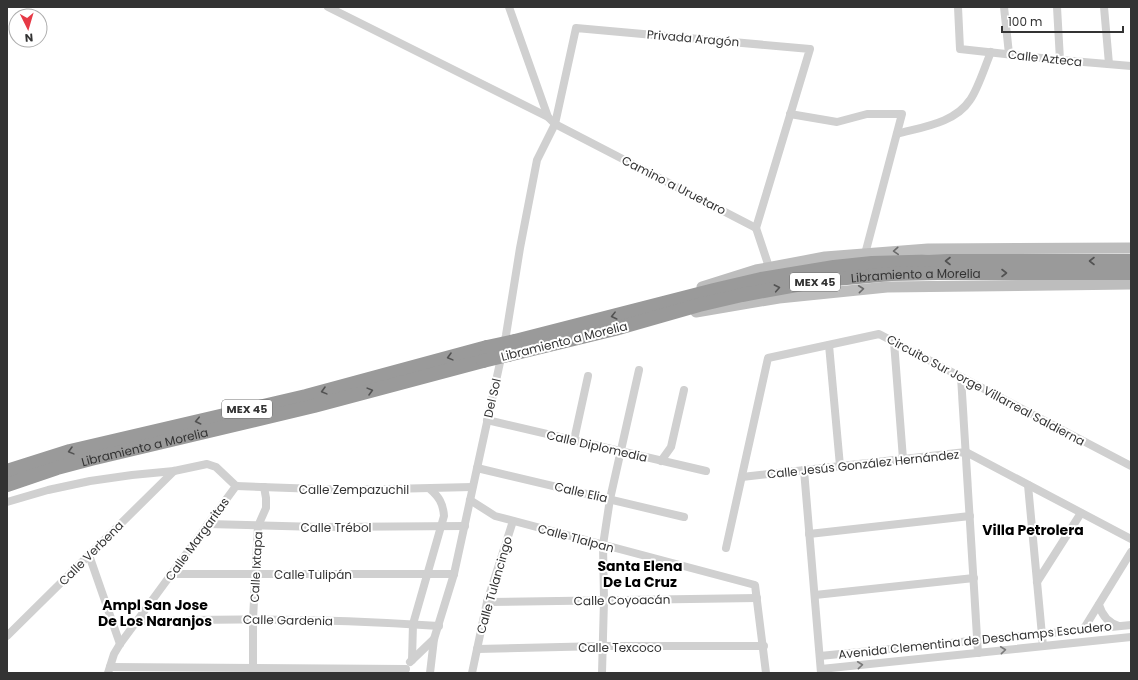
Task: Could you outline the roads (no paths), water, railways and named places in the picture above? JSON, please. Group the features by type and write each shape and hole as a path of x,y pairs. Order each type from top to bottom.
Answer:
{"highway":[{"name":"Libramiento a Morelia","path":"7,471 70,451 306,396 487,347 761,279 834,266 872,263 933,261 1131,261"},
{"name":"Libramiento a Morelia","path":"7,485 91,458 314,406 484,361 615,329 699,305 786,286 854,277 938,273 1131,273"}],"main road":[{"path":"640,309 756,270 825,257 961,248 1131,248"},
{"path":"615,329 717,308 779,298 887,287 1131,284"}],"street":[{"path":"328,7 548,117"},
{"path":"509,7 548,117"},
{"name":"Calle Azteca","path":"958,7 960,49 1131,66"},
{"path":"1004,7 1010,54"},
{"path":"1057,7 1060,60"},
{"path":"1104,7 1109,64"},
{"name":"Privada Aragón","path":"576,28 810,49 790,114"},
{"name":"Del Sol","path":"434,639 454,574 465,526 472,487 506,335 520,248 537,160 555,124 576,28"},
{"path":"897,134 947,119 961,111 971,99 991,52"},
{"path":"769,267 756,228 790,114 837,122 867,114 902,114 865,254"},
{"name":"Camino a Uruetaro","path":"548,117 555,124 756,228"},
{"name":"Circuito Sur Jorge Villarreal Saldierna","path":"742,477 768,358 879,334 1131,466"},
{"path":"894,342 903,459"},
{"path":"829,345 840,466"},
{"path":"602,673 604,600 603,545 610,500 639,370"},
{"path":"574,440 588,376"},
{"path":"961,377 978,653"},
{"path":"661,461 671,447 684,390"},
{"name":"Calle Diplomedia","path":"487,420 706,471"},
{"name":"Calle Jesús González Hernández","path":"742,477 966,452 1131,539"},
{"path":"7,502 48,490 90,481 132,474 174,471 207,464 220,469 236,486"},
{"name":"Calle Elia","path":"477,468 684,517"},
{"path":"804,470 821,671"},
{"name":"Calle Verbena","path":"7,636 174,471"},
{"path":"726,548 742,477"},
{"path":"1028,485 1043,646"},
{"name":"Calle Zempazuchil","path":"236,486 347,490 472,487"},
{"name":"Calle Margaritas","path":"109,670 120,644 236,486"},
{"name":"Calle Ixtapa","path":"253,670 255,574 258,526 266,508 264,487"},
{"path":"412,660 413,624 444,516 443,505 438,496 430,489"},
{"name":"Calle Tlalpan","path":"470,500 495,516 755,585 757,598"},
{"path":"1037,582 1081,513"},
{"path":"809,534 970,516"},
{"name":"Calle Tulancingo","path":"472,673 487,602 513,521"},
{"name":"Calle Trébol","path":"208,524 319,527 465,526"},
{"path":"1083,630 1131,552"},
{"path":"89,555 120,644"},
{"name":"Calle Tulipán","path":"171,574 454,574"},
{"path":"814,595 974,578"},
{"path":"757,598 764,646 766,673"},
{"name":"Calle Coyoacán","path":"487,602 757,598"},
{"path":"1099,605 1106,619 1116,625 1121,626"},
{"name":"Calle Gardenia","path":"137,621 253,619 333,620 439,626"},
{"name":"Avenida Clementina de Deschamps Escudero","path":"820,656 1131,625"},
{"name":"Avenida Clementina de Deschamps Escudero","path":"821,671 1131,637"},
{"path":"109,670 405,671 412,660 434,639"},
{"path":"430,673 434,639"},
{"name":"Calle Texcoco","path":"477,649 603,646 764,646"}],"district":[{"name":"Villa Petrolera","path":"1033,530"},
{"name":"Santa Elena De La Cruz","path":"640,574"},
{"name":"Ampl San Jose De Los Naranjos","path":"155,614"}]}
